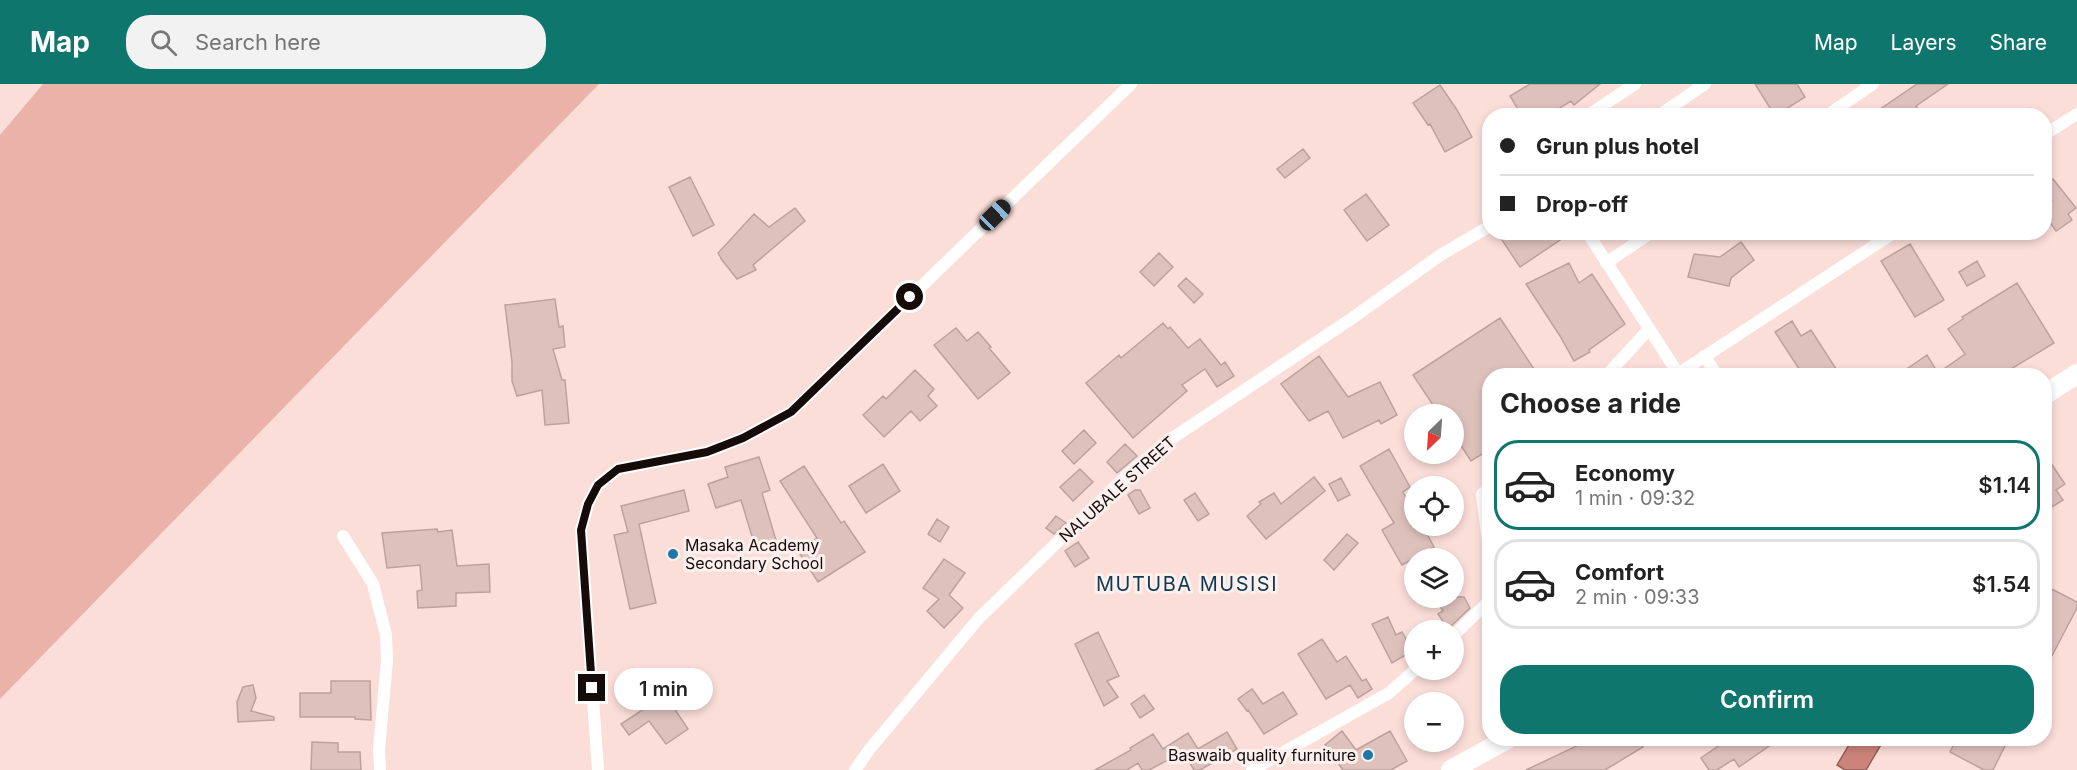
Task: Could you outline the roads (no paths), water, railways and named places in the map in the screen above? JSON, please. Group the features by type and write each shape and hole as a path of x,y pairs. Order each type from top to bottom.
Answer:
{"main road":[{"path":"2052,390 2077,375"},
{"path":"1451,770 1494,746"}],"street":[{"path":"598,770 581,530 588,504 598,485 618,469 707,452 743,438 791,412 1131,84"},
{"path":"1598,108 1635,84"},
{"path":"1670,108 1705,84"},
{"path":"1838,108 1873,84"},
{"path":"2052,130 2077,114"},
{"name":"NALUBALE STREET","path":"855,770 979,618 1127,475 1168,441 1351,319 1439,256 1482,231"},
{"path":"1592,240 1675,368"},
{"path":"1606,263 1640,240"},
{"path":"1688,368 1883,240"},
{"path":"1613,368 1649,328"},
{"path":"1704,356 1712,368"},
{"path":"343,536 373,584 386,635 387,662 379,748 380,770"},
{"path":"1464,625 1482,608"},
{"path":"1252,770 1389,693 1404,680"}],"place":[{"name":"Masaka Academy Secondary School","path":"673,554"},
{"name":"Baswaib quality furniture","path":"1368,755"}],"district":[{"name":"MUTUBA MUSISI","path":"1187,584"}]}
